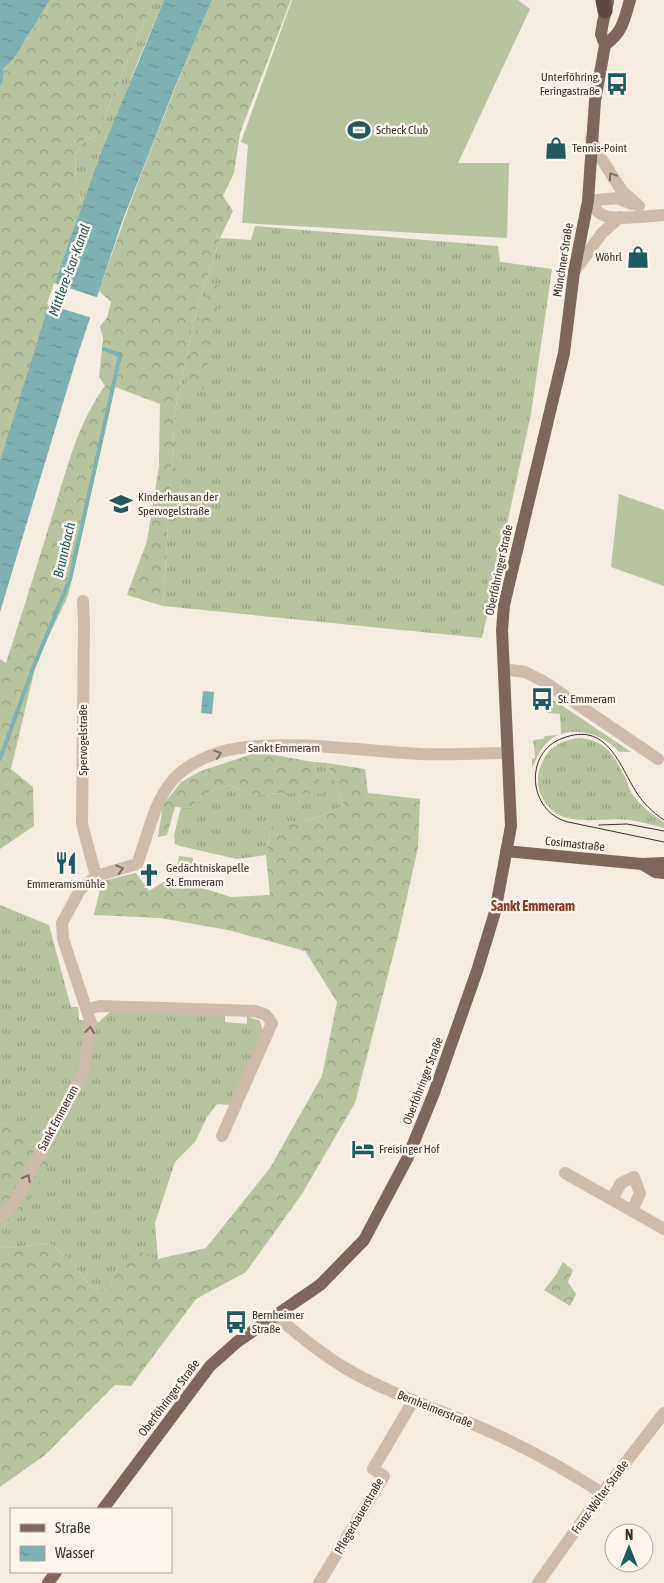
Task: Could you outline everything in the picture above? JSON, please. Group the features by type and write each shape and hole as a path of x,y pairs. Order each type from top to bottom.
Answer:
{"main road":[{"path":"605,45 615,38 623,22 630,0"},
{"name":"Münchner Straße","path":"535,478 564,353 574,272 588,201 595,101 605,45 601,34 606,4"},
{"name":"Oberföhringer Straße","path":"104,1508 210,1366 237,1342 320,1284 364,1240 407,1160 434,1093 487,942 495,912 510,826 502,630 504,605 535,478"},
{"name":"Cosimastraße","path":"506,851 642,864 664,863"},
{"name":"Cosimastraße","path":"642,864 656,872 664,873"}],"street":[{"path":"591,139 610,174 622,191 640,206"},
{"path":"588,201 617,198 664,215"},
{"path":"588,201 605,216 620,218 664,215"},
{"path":"574,272 602,233 620,218"},
{"name":"Spervogelstraße","path":"83,601 82,824 96,876"},
{"path":"504,669 525,672 543,681 658,759"},
{"name":"Sankt Emmeram","path":"0,1218 13,1205 84,1069 91,1023 63,939 62,923 80,890 96,876 137,864 161,796 173,779 190,766 213,754 238,748 264,745 423,754 508,753"},
{"path":"87,1009 100,1006 255,1011 266,1015 272,1023 222,1136"},
{"path":"565,1173 664,1229"},
{"path":"612,1199 621,1183 634,1177 640,1193 632,1211"},
{"name":"Bernheimerstraße","path":"275,1315 301,1337 345,1368 413,1401 518,1445 602,1493"},
{"name":"Pflegerbauerstraße","path":"319,1583 384,1476 373,1469 413,1401"},
{"name":"Franz-Wolter-Straße","path":"538,1583 602,1493 664,1413"}],"green space":[{"path":"50,0 154,0 96,136 84,140 75,156 76,179 82,207 66,250 0,470 0,86 3,81 3,69 13,60"},
{"path":"154,0 164,0 138,61 82,207 76,179 75,156 84,140 96,136"},
{"path":"212,0 291,0 240,133 234,173 223,196 233,211 220,238 195,315 175,410 163,606 127,595 147,541 159,466 160,404 115,387 68,596 37,660 11,769 33,787 34,826 0,849 0,659 6,663 74,447 87,416 105,386 99,377 103,339 100,326 107,318 111,302 99,291 153,144"},
{"name":"Scheck Club","path":"292,0 518,0 530,9 458,163 509,163 507,238 242,223 248,145 241,142"},
{"path":"255,226 498,246 500,262 552,269 531,414 482,638 163,606 175,410 195,315 220,238 251,240"},
{"path":"210,284 220,286 203,392 185,390 195,332"},
{"path":"619,494 664,510 664,586 611,567"},
{"path":"548,696 631,752 619,752 611,744 590,734 568,732 559,735 561,734 560,714 548,713"},
{"path":"559,735 549,741 541,750 532,768 532,759 535,758 534,744 532,742 543,739 545,736"},
{"path":"579,738 596,742 609,751 622,771 632,794 646,810 664,822 664,828 630,820 580,820 568,818 548,807 541,795 538,784 541,765 551,749 560,743"},
{"path":"258,752 313,762 324,794 287,793 251,795 230,785 218,788 202,796 190,808 175,807 167,835 158,837 163,805 181,782 201,771"},
{"path":"313,762 327,763 344,805 330,813 303,822 272,822 266,855 237,859 175,844 174,835 181,807 190,808 202,796 218,788 230,785 251,795 323,793"},
{"path":"327,763 365,769 368,793 420,799 418,848 398,936 355,1103 302,1194 246,1272 196,1299 131,1386 115,1385 45,1455 0,1487 0,1246 10,1248 50,1243 70,1260 92,1288 109,1290 118,1267 136,1250 158,1259 206,1248 270,1168 322,1076 337,1002 305,951 228,930 160,918 94,915 102,881 136,873 149,891 170,878 231,897 270,895 266,855 272,822 303,822 330,813 344,805"},
{"path":"179,856 193,858 191,872 177,870"},
{"path":"0,905 49,925 71,1007 78,1007 79,1020 99,1022 113,1009 225,1014 225,1022 247,1024 247,1016 260,1021 263,1032 230,1105 217,1104 207,1117 195,1142 175,1162 155,1223 158,1259 118,1267 109,1290 92,1288 70,1260 50,1243 10,1248 0,1246 0,1228 12,1218 32,1146 4,1123 0,1124"},
{"path":"4,1123 24,1131 32,1146 54,1155 20,1218 12,1218 0,1228 0,1124"},
{"path":"563,1262 573,1270 568,1282 576,1294 570,1306 544,1290 556,1275"}],"water":[{"path":"0,0 50,0 13,60 3,69 3,81 0,86"},
{"name":"Mittlere-Isar-Kanal","path":"164,0 212,0 173,92 122,222 76,360 0,612 0,461 66,250 103,148"},
{"path":"203,691 214,692 212,714 201,713"}],"pier":[{"path":"54,283 99,298 92,318 47,304"}],"waterway":[{"name":"Brunnbach","path":"0,759 32,671 70,579 120,355 104,349"}],"tram line":[{"path":"664,820 641,799 616,757 600,740 590,735 578,734 563,738 550,745 541,756 536,768 538,795 545,807 555,816 568,822 664,842"},
{"path":"599,825 627,824 664,831"}],"place":[{"name":"Unterföhring, Feringastraße","path":"617,84"},
{"name":"Scheck Club","path":"359,130"},
{"name":"Tennis-Point","path":"556,148"},
{"name":"Wöhrl","path":"638,257"},
{"name":"Kinderhaus an der Spervogelstraße","path":"121,504"},
{"name":"St. Emmeram","path":"542,699"},
{"name":"Emmeramsmühle","path":"66,863"},
{"name":"Gedächtniskapelle St. Emmeram","path":"149,875"},
{"name":"Freisinger Hof","path":"363,1149"},
{"name":"Bernheimer Straße","path":"236,1322"}],"district":[{"name":"Sankt Emmeram","path":"533,906"}]}
